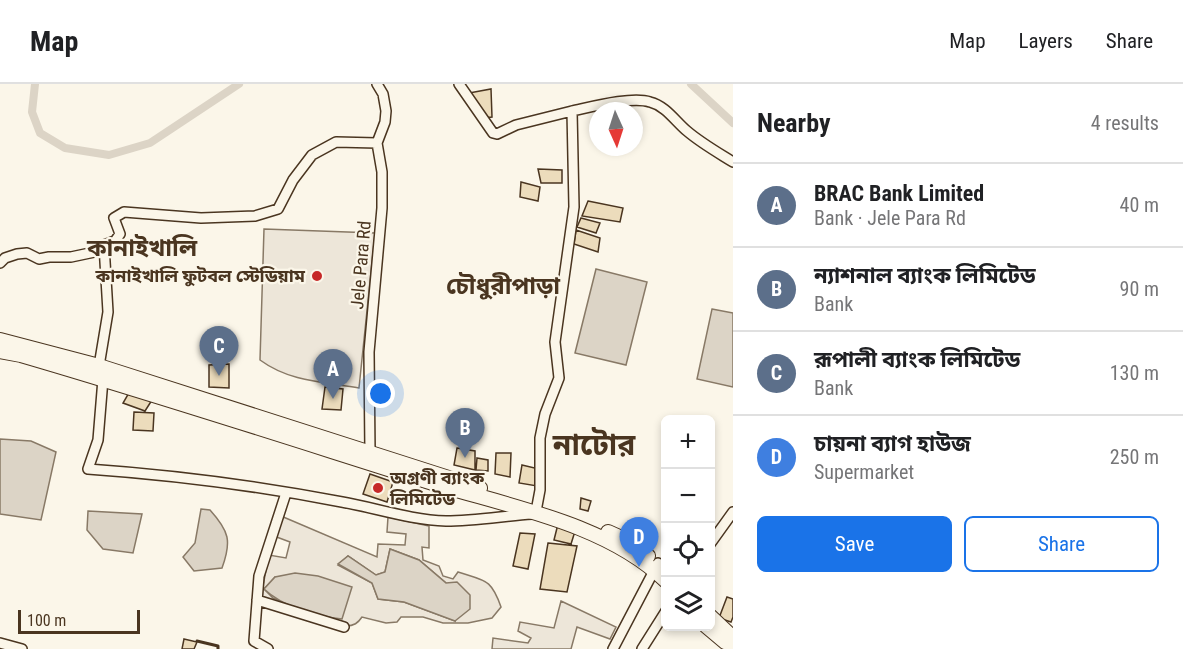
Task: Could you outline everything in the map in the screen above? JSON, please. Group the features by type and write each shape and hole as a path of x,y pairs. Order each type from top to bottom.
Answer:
{"highway":[{"path":"0,340 370,453 542,512 588,531 660,567"},
{"path":"0,351 101,372 443,487 542,512"},
{"path":"715,620 733,636"},
{"path":"711,631 733,645"}],"street":[{"name":"Jele Para Rd","path":"370,453 369,352 382,208 382,172 377,143 385,122 386,111 383,94 377,84"},
{"path":"459,84 493,133 497,134 516,125 572,111 609,104 651,102 663,108 705,146 733,162"},
{"path":"377,143 336,142 312,155 293,180 278,209 255,216 201,218 124,212 114,218 120,234 115,241 104,245 108,312 101,372 98,441 88,470 162,475 343,502 405,516 445,521 542,512 540,438 545,414 559,378 555,342 574,207 572,111"},
{"path":"0,263 5,258 17,254 27,253 39,259 71,257 105,250"},
{"path":"268,649 254,641 256,600 259,576 286,493"},
{"path":"715,538 733,512"},
{"path":"613,649 660,567"},
{"path":"256,600 344,627"},
{"path":"642,649 661,619"},
{"path":"0,643 22,649"}],"shaded area":[{"name":"কানাইখালি ফুটবল স্টেডিয়াম","path":"264,229 375,233 359,388 295,377 260,360"},
{"path":"596,269 647,282 626,365 575,353"},
{"path":"712,309 733,313 733,387 697,379"},
{"path":"0,439 31,441 56,452 41,520 0,514"},
{"path":"201,509 210,510 225,530 228,543 222,568 194,571 183,557 195,543"},
{"path":"88,511 142,514 133,553 103,549 87,530"},
{"path":"281,516 377,557 378,544 405,545 406,534 387,532 388,517 429,526 429,548 422,547 423,560 439,566 443,576 453,579 458,572 486,582 494,591 501,607 492,618 468,623 443,623 423,617 401,617 397,622 386,623 362,617 356,624 349,626 328,622 261,596 269,555 286,558 290,542 274,536","holes":["390,549 419,560 446,583 455,621 404,602 378,599 372,583 338,565 348,556 376,575 385,572","275,577 325,617 273,598 264,589"]},
{"path":"390,549 419,560 446,583 457,582 470,595 470,609 455,621 404,602 378,599 372,583 338,564 348,556 376,575 385,572"},
{"path":"295,573 318,576 352,587 342,619 300,610 264,589 275,577"},
{"path":"561,601 616,627 610,639 577,627 571,649 492,649 493,638 528,643 531,638 518,631 520,622 554,628"}],"building":[{"path":"491,89 492,117 483,118 469,93"},
{"path":"538,169 562,170 562,183 541,183"},
{"path":"521,182 540,187 538,201 520,197"},
{"path":"588,201 623,208 620,222 582,216"},
{"path":"581,218 600,223 596,233 577,227"},
{"path":"576,230 600,238 598,252 574,244"},
{"path":"229,364 229,388 209,387 209,365"},
{"path":"325,387 343,389 341,410 322,409"},
{"path":"130,391 152,400 145,411 123,403"},
{"path":"134,412 154,413 153,431 133,430"},
{"path":"457,448 475,451 475,470 454,465"},
{"path":"496,453 511,453 510,477 495,474"},
{"path":"477,458 488,460 488,471 476,470"},
{"path":"522,465 539,469 537,486 519,483"},
{"name":"অগ্রণী ব্যাংক লিমিটেড","path":"370,474 393,482 387,502 363,494"},
{"path":"581,498 591,501 588,511 580,509"},
{"path":"558,524 576,528 571,544 554,540"},
{"path":"520,533 535,534 528,569 513,566"},
{"path":"548,543 577,546 567,592 540,589"},
{"path":"727,597 733,599 731,622 719,618"},
{"path":"184,639 197,642 194,649 182,649"}],"waterway":[{"path":"35,84 32,112 40,133 65,148 109,155 150,143 239,84"},
{"path":"691,84 733,123"}],"wall":[{"path":"197,641 218,646 218,649"}],"place":[{"name":"কানাইখালি ফুটবল স্টেডিয়াম","path":"317,276"},
{"name":"রূপালী ব্যাংক লিমিটেড","path":"219,376"},
{"name":"BRAC Bank Limited","path":"333,399"},
{"name":"ন্যাশনাল ব্যাংক লিমিটেড","path":"465,458"},
{"name":"অগ্রণী ব্যাংক লিমিটেড","path":"378,488"},
{"name":"চায়না ব্যাগ হাউজ","path":"639,567"}],"district":[{"name":"কানাইখালি","path":"142,248"},
{"name":"চৌধুরীপাড়া","path":"503,286"},
{"name":"নাটোর","path":"594,445"}]}
